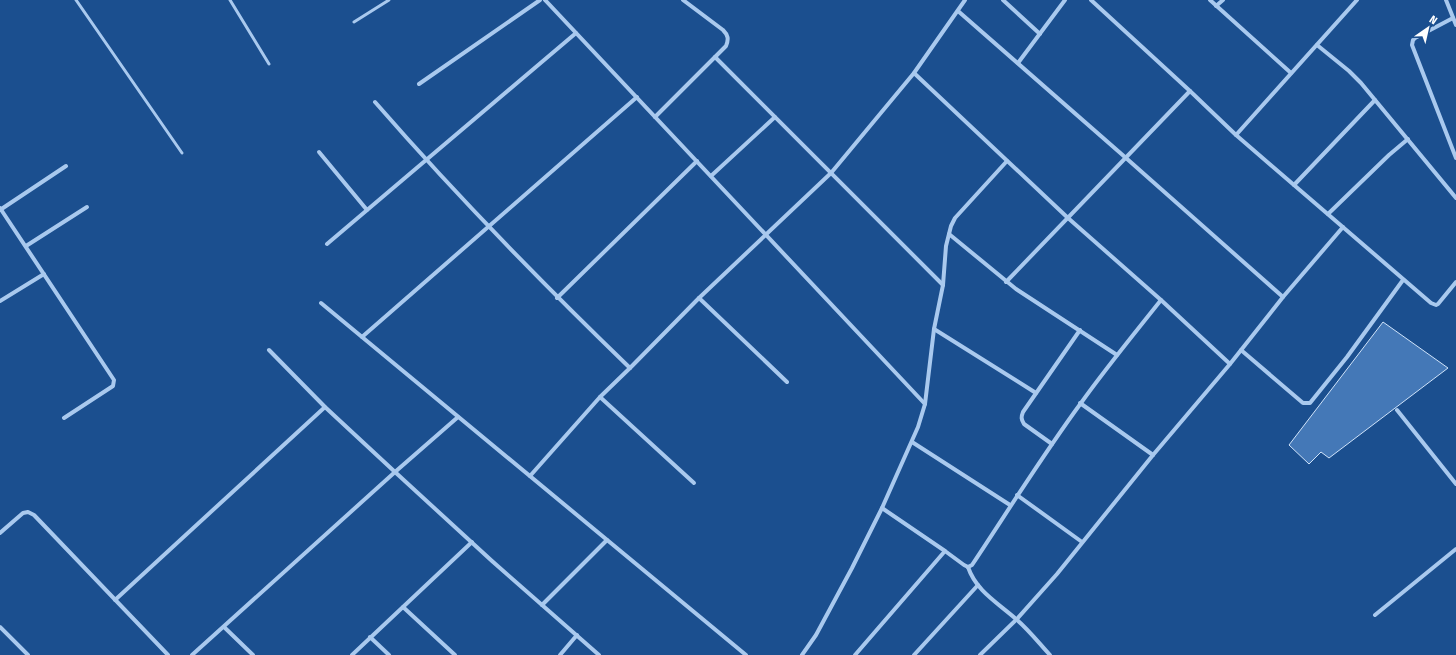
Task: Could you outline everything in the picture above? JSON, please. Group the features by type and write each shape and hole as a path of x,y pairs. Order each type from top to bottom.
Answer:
{"street":[{"path":"419,84 540,0"},
{"path":"545,0 925,404"},
{"path":"655,117 726,46 728,41 727,34 683,0"},
{"path":"530,476 600,397 699,298 831,172 914,73 965,0"},
{"path":"1003,0 1040,34"},
{"path":"1018,63 1065,0"},
{"path":"1091,0 1236,135 1431,303 1436,305 1454,287 1456,282"},
{"path":"1210,0 1291,73"},
{"path":"1216,6 1223,0"},
{"path":"1236,135 1357,0"},
{"path":"1446,0 1456,25"},
{"path":"958,11 1283,297"},
{"path":"1453,18 1415,38 1412,45 1456,158"},
{"path":"327,244 576,33"},
{"path":"1317,45 1355,76 1456,198"},
{"path":"715,57 943,285"},
{"path":"914,73 1068,218 1161,300 1230,364"},
{"path":"1006,282 1190,91"},
{"path":"362,337 637,98"},
{"path":"1294,185 1375,100"},
{"path":"375,102 425,160 557,298 630,368"},
{"path":"711,176 775,117"},
{"path":"1328,214 1389,155 1408,139"},
{"path":"319,152 367,210"},
{"path":"557,298 697,161"},
{"path":"802,655 816,635 882,508 912,442 925,404 934,329 943,285 951,226 956,218 1007,161"},
{"path":"64,418 113,386 114,380 0,209 66,166"},
{"path":"26,246 87,207"},
{"path":"980,655 1017,619 1057,574 1153,455 1230,364 1283,297 1343,227"},
{"path":"949,234 1006,282 1117,355"},
{"path":"0,301 44,274"},
{"path":"1241,350 1303,403 1308,404 1314,399 1347,357 1403,280"},
{"path":"699,298 787,382"},
{"path":"968,567 974,562 1010,505 1080,403 1161,300"},
{"path":"321,303 746,655"},
{"path":"934,329 1036,393"},
{"path":"1052,444 1024,424 1021,420 1022,412 1080,330"},
{"path":"270,350 325,407 395,472 599,655"},
{"path":"600,397 694,483"},
{"path":"1080,403 1153,455"},
{"path":"115,600 325,407"},
{"path":"1397,410 1456,484"},
{"path":"192,655 458,417"},
{"path":"912,442 1010,505"},
{"path":"1017,495 1082,542"},
{"path":"882,508 968,567 972,577 978,585 992,599 1017,619 1050,655"},
{"path":"0,533 23,513 28,512 34,515 168,655"},
{"path":"542,605 607,540"},
{"path":"352,655 472,542"},
{"path":"1375,615 1456,549"},
{"path":"855,655 945,550"},
{"path":"914,655 978,585"},
{"path":"402,608 455,655"},
{"path":"0,627 28,655"},
{"path":"224,627 253,655"},
{"path":"560,655 577,635"},
{"path":"370,637 389,655"}],"lane":[{"path":"76,0 182,153"},
{"path":"230,0 269,64"},
{"path":"354,22 389,0"}],"building":[{"path":"1383,322 1448,368 1329,458 1321,452 1309,464 1289,445"}]}
